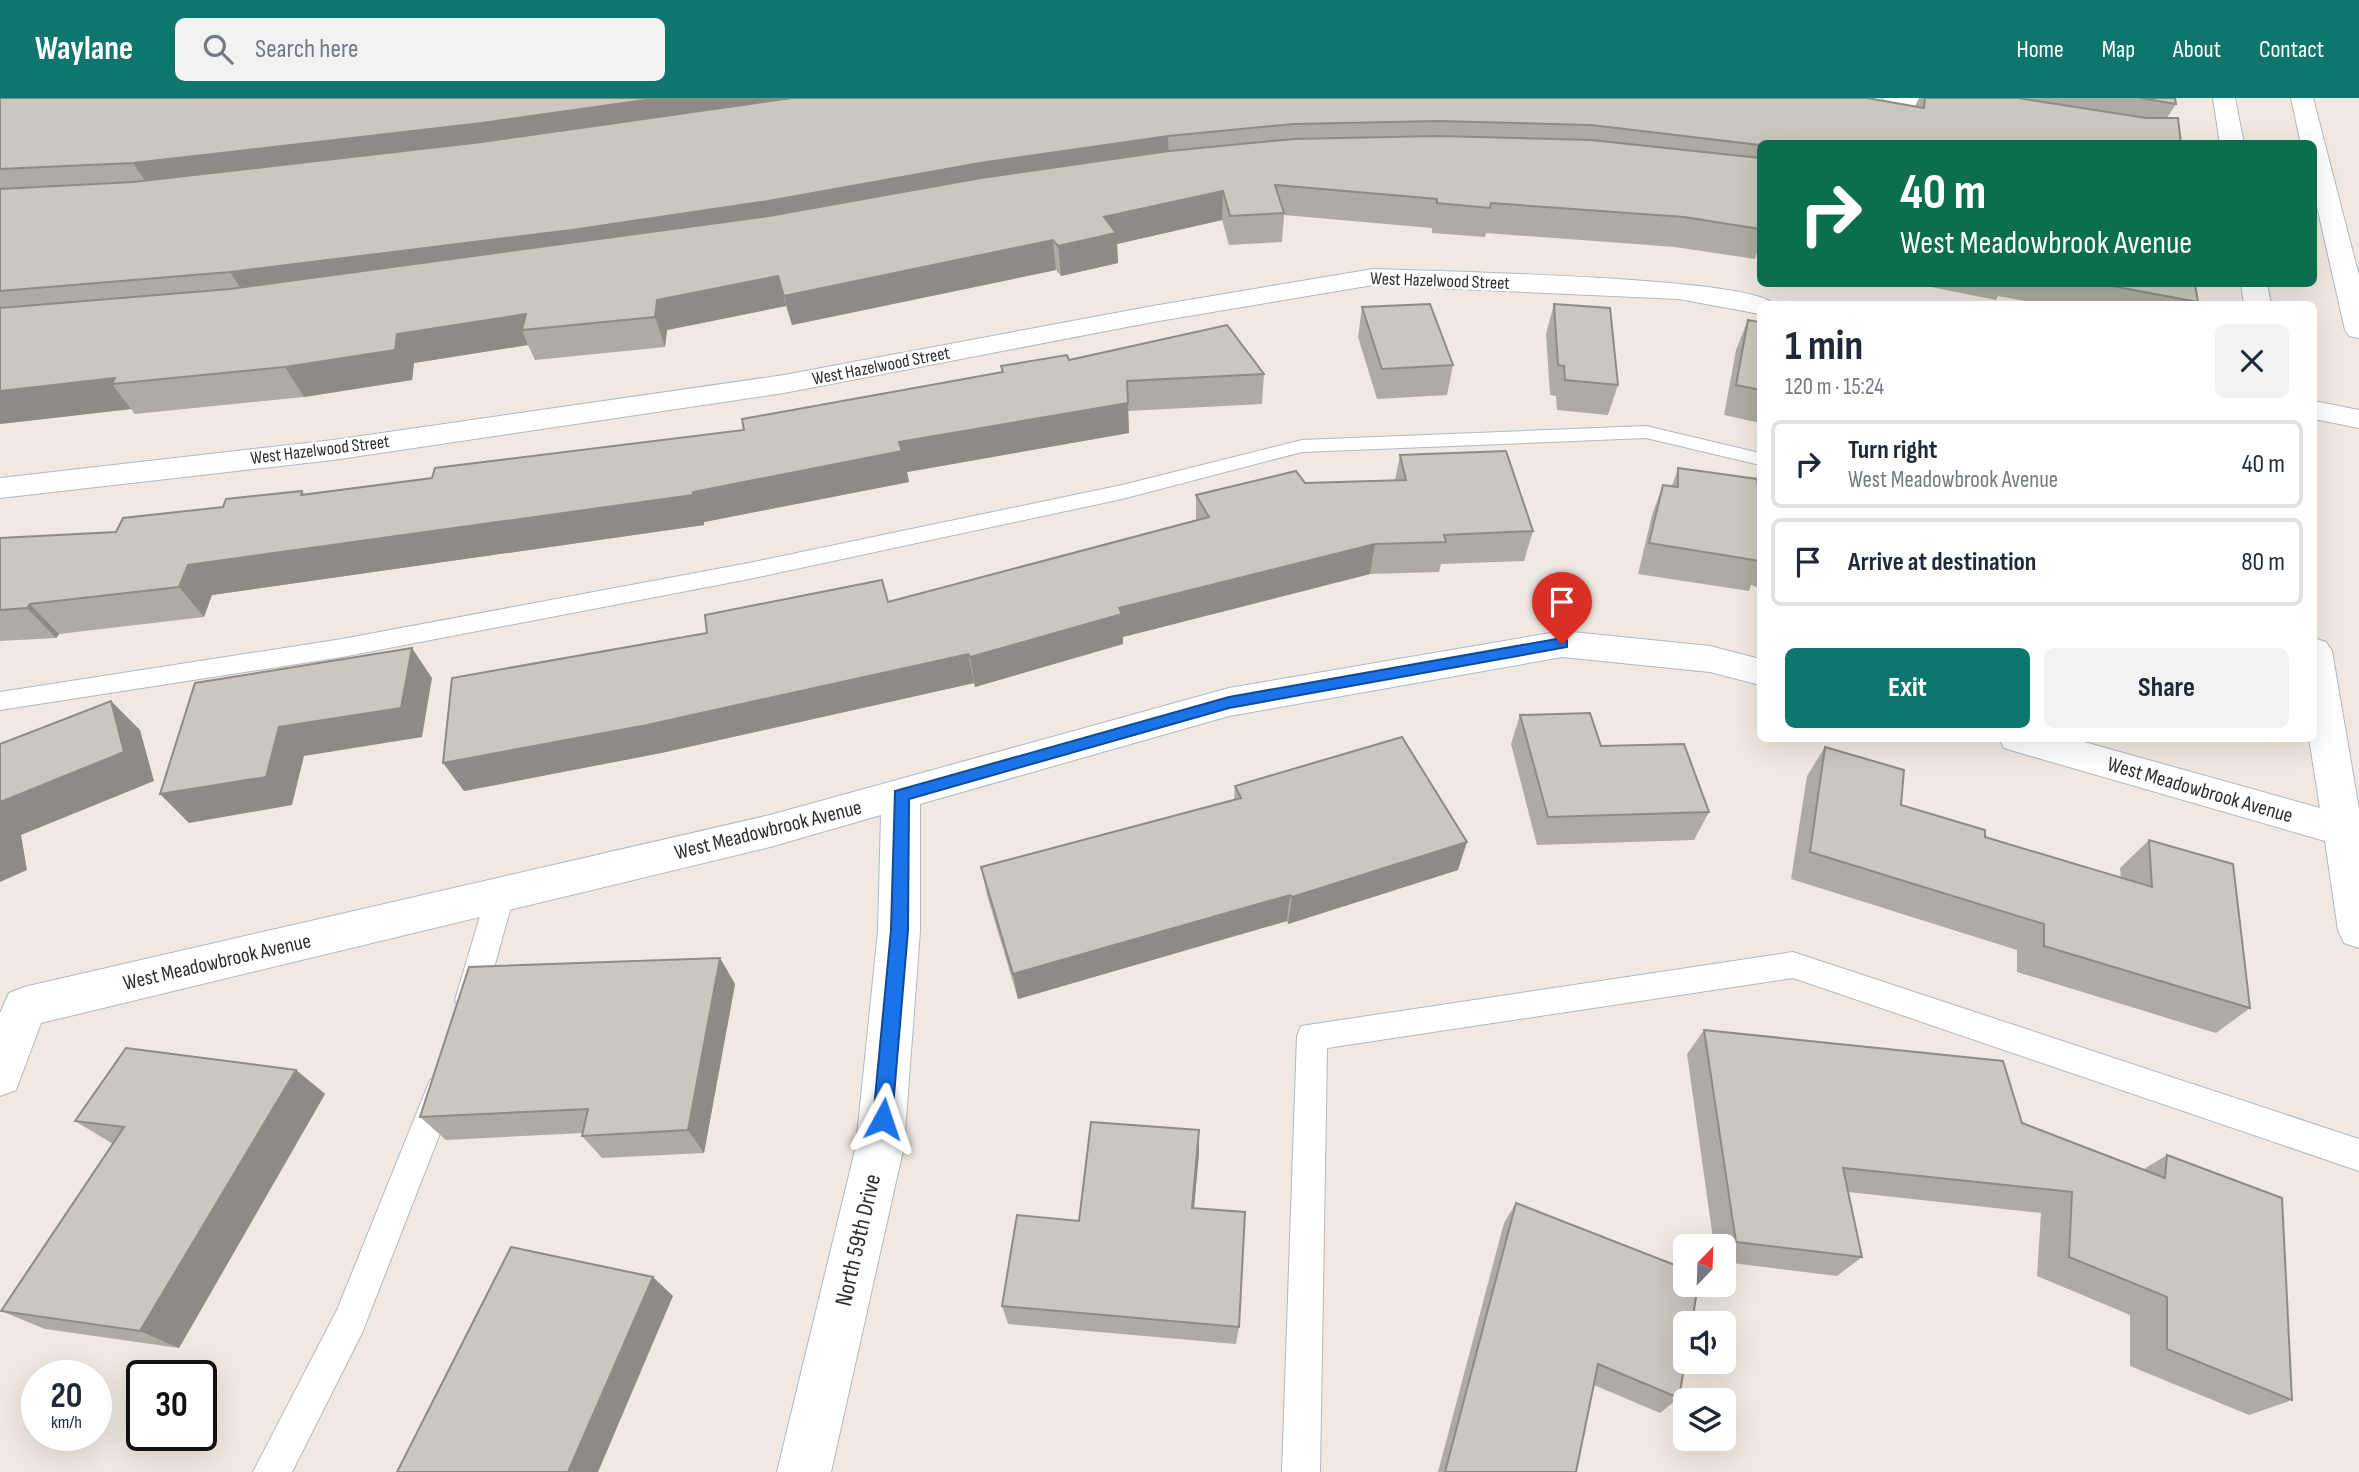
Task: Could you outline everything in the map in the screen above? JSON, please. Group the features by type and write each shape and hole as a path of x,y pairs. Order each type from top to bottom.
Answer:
{"street":[{"path":"1893,98 1996,114"},
{"path":"2224,98 2231,140"},
{"path":"2302,98 2312,140"},
{"path":"2317,160 2359,330"},
{"name":"West Hazelwood Street","path":"0,488 333,450 784,384 1153,314 1373,277 1678,291 1757,305"},
{"path":"2317,411 2359,419"},
{"name":"West Meadowbrook Avenue","path":"0,1076 24,1007 770,831 1229,702 1562,644 1710,659 1757,671"},
{"path":"2317,670 2359,930"},
{"name":"West Meadowbrook Avenue","path":"2031,742 2343,830"},
{"name":"North 59th Drive","path":"804,1472 880,1146 899,930 901,795"}],"lane":[{"path":"0,701 342,648 749,571 1122,492 1302,446 1646,432 1757,458"},
{"path":"463,1027 500,895"},
{"path":"1301,1472 1312,1036 1793,965 2359,1155"},
{"path":"272,1472 350,1321 450,1066"}],"building":[{"path":"0,98 659,98 482,123 133,163 0,169"},
{"path":"792,98 1867,98 1924,108 1925,98 2018,98 2146,118 2178,118 2181,140 1757,140 1757,145 1591,125 1438,121 1294,124 1168,136 980,163 768,201 572,230 230,272 0,291 0,189 133,182 482,142"},
{"path":"2140,98 2175,98 2176,104"},
{"path":"1438,136 1591,140 1757,158 1757,229 1684,217 1491,203 1490,208 1437,203 1437,199 1275,185 1284,213 1230,216 1223,191 1104,217 1116,233 1058,246 1053,240 784,296 778,276 657,300 655,317 522,330 526,314 397,334 395,350 285,367 112,384 115,378 0,391 0,308 230,289 769,216 981,178 1169,151 1294,139"},
{"path":"2117,287 2196,287 2198,301"},
{"path":"1430,304 1453,365 1382,369 1362,307"},
{"path":"1554,304 1610,308 1618,385 1565,380 1564,366 1558,365"},
{"path":"1748,320 1757,322 1757,389 1736,385"},
{"path":"1227,325 1264,374 1127,381 1128,403 899,442 902,451 693,492 693,495 188,565 179,587 30,604 27,608 0,610 0,538 116,532 123,518 223,507 226,499 302,491 301,495 432,478 435,468 744,430 742,419 1003,372 1001,366 1067,355 1069,360"},
{"path":"1506,451 1533,531 1444,535 1446,542 1375,544 1119,608 1122,614 970,657 968,654 647,725 443,763 452,678 707,633 705,615 882,580 888,602 1209,517 1196,495 1296,471 1305,483 1406,480 1400,455"},
{"path":"1678,468 1757,479 1757,561 1649,543 1663,485 1678,487"},
{"path":"412,648 401,708 279,727 266,777 160,794 195,683"},
{"path":"111,701 124,752 0,802 0,744"},
{"path":"1590,713 1601,746 1684,744 1709,812 1548,817 1520,715"},
{"path":"1402,737 1467,842 1292,897 1290,895 1013,974 981,867 1241,798 1235,786"},
{"path":"1825,747 1904,770 1901,805 1985,830 1985,837 2152,887 2149,840 2233,864 2250,1008 2044,946 2044,924 1810,852"},
{"path":"720,958 688,1130 582,1136 588,1109 420,1117 469,967"},
{"path":"1704,1030 2003,1061 2022,1123 2165,1178 2167,1155 2282,1198 2292,1400 2167,1349 2167,1297 2069,1257 2072,1192 1843,1168 1862,1257 1736,1242"},
{"path":"126,1048 296,1070 140,1331 1,1311 124,1127 75,1121"},
{"path":"1091,1122 1199,1130 1192,1208 1245,1212 1239,1327 1002,1306 1017,1215 1079,1221"},
{"path":"1516,1203 1673,1264 1673,1297 1696,1297 1694,1311 1673,1311 1673,1374 1683,1374 1681,1388 1673,1388 1673,1395 1598,1364 1576,1472 1445,1472"},
{"path":"511,1247 653,1277 568,1472 397,1472"}],"route":[{"path":"883,1119 899,930 901,795 1229,702 1562,644"}]}
